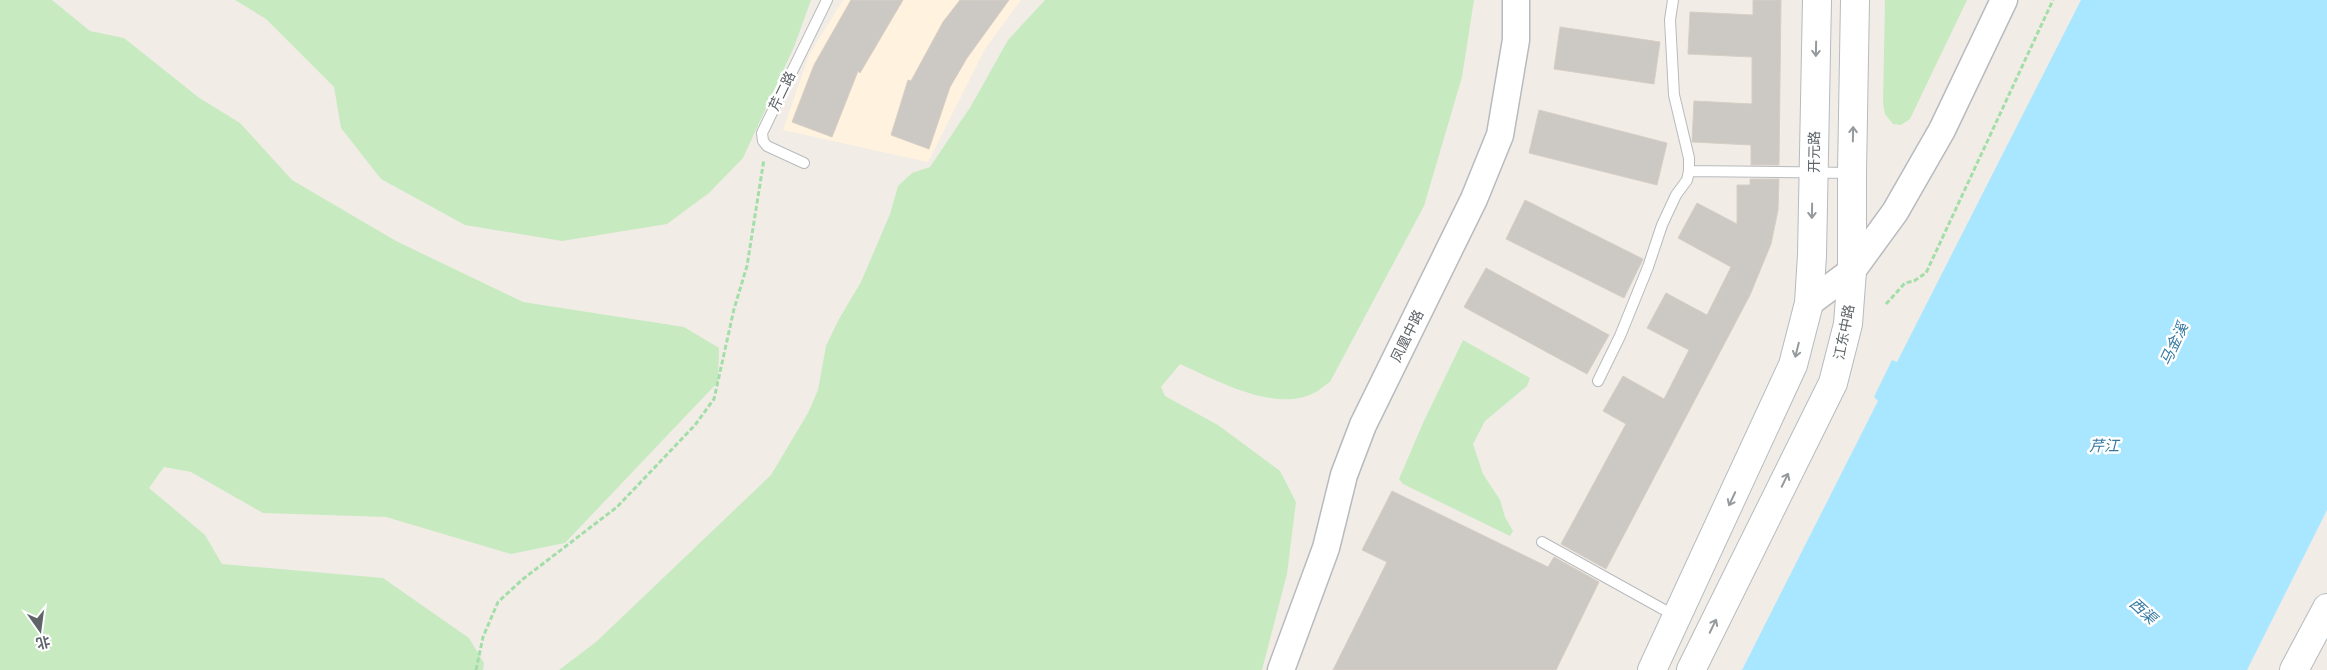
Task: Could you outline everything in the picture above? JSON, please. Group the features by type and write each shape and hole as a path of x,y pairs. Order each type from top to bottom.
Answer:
{"main road":[{"name":"开元路","path":"1809,303 1817,0"},
{"path":"1852,271 1855,0"},
{"name":"江东中路","path":"1692,670 1833,383 1848,324 1852,271"},
{"path":"1652,670 1793,366 1809,303"},
{"path":"2294,670 2327,608"}],"street":[{"path":"1454,242 1490,122 1501,68 1504,0"},
{"name":"凤凰中路","path":"1281,670 1326,548 1344,475 1363,426 1454,242 1500,135 1516,40 1516,0"},
{"path":"1809,303 1852,271 1895,212 1942,130 2004,0"}],"lane":[{"name":"芹二路","path":"763,141 762,133 827,0"},
{"path":"1598,381 1620,336 1648,267 1662,225 1690,171 1674,96 1670,20 1673,0"},
{"path":"763,141 767,146 804,162"},
{"path":"1690,171 1852,173"},
{"path":"1542,542 1678,617"}],"path":[{"path":"1886,304 1905,283 1914,281 1926,273 2053,0"},
{"path":"476,670 483,637 498,602 523,579 617,507 695,425 714,399 734,310 747,266 764,162 763,141"}],"shaded area":[{"path":"843,0 1021,0 985,49 928,162 783,130 809,55"}],"green space":[{"path":"0,0 52,0 90,31 124,38 198,97 240,123 292,180 396,241 523,302 684,327 719,348 718,382 565,543 511,554 386,517 263,513 191,472 164,467 149,488 205,535 222,564 383,578 469,638 484,663 483,670 0,670"},
{"path":"235,0 811,0 794,47 743,158 709,193 667,224 562,241 465,225 381,179 341,128 334,87 266,19"},
{"path":"1045,0 1474,0 1462,77 1424,206 1330,382 1314,393 1298,398 1264,397 1228,385 1180,364 1161,387 1165,396 1218,425 1280,471 1296,502 1287,574 1262,670 559,670 596,642 771,475 808,413 818,390 826,346 839,319 861,282 890,214 898,186 912,173 930,167 971,106 1008,40"},
{"path":"1885,0 1967,0 1910,119 1901,125 1893,124 1885,114 1883,103"},
{"path":"1463,340 1530,378 1527,386 1485,421 1473,444 1483,474 1500,500 1505,517 1513,531 1510,536 1403,484 1399,479 1423,423"}],"water":[{"name":"芹江","path":"2081,0 2327,0 2327,510 2247,670 1742,670 1878,401 1874,397 1892,360 1897,362"}],"building":[{"path":"851,0 903,0 860,73 858,71 832,137 792,122 814,65"},
{"path":"960,0 1009,0 967,58 950,87 929,149 891,135 908,80 911,81 943,22"},
{"path":"1753,0 1781,0 1779,165 1751,165 1751,145 1692,142 1694,101 1752,104 1752,57 1688,54 1690,12 1753,15"},
{"path":"1560,27 1660,42 1654,84 1554,69"},
{"path":"1539,110 1667,143 1657,185 1529,153"},
{"path":"1750,179 1779,179 1778,210 1771,244 1750,295 1606,569 1561,544 1626,424 1603,411 1623,376 1664,399 1689,350 1647,328 1666,293 1707,315 1731,267 1678,238 1697,203 1737,224 1737,185 1750,185"},
{"path":"1525,200 1643,259 1624,298 1506,239"},
{"path":"1486,268 1609,335 1587,374 1464,307"},
{"path":"1392,491 1548,567 1554,557 1599,582 1556,670 1333,670 1387,562 1362,550"}],"water label":[{"name":"马金溪","path":"2174,344"},
{"name":"西渠","path":"2143,611"}]}
